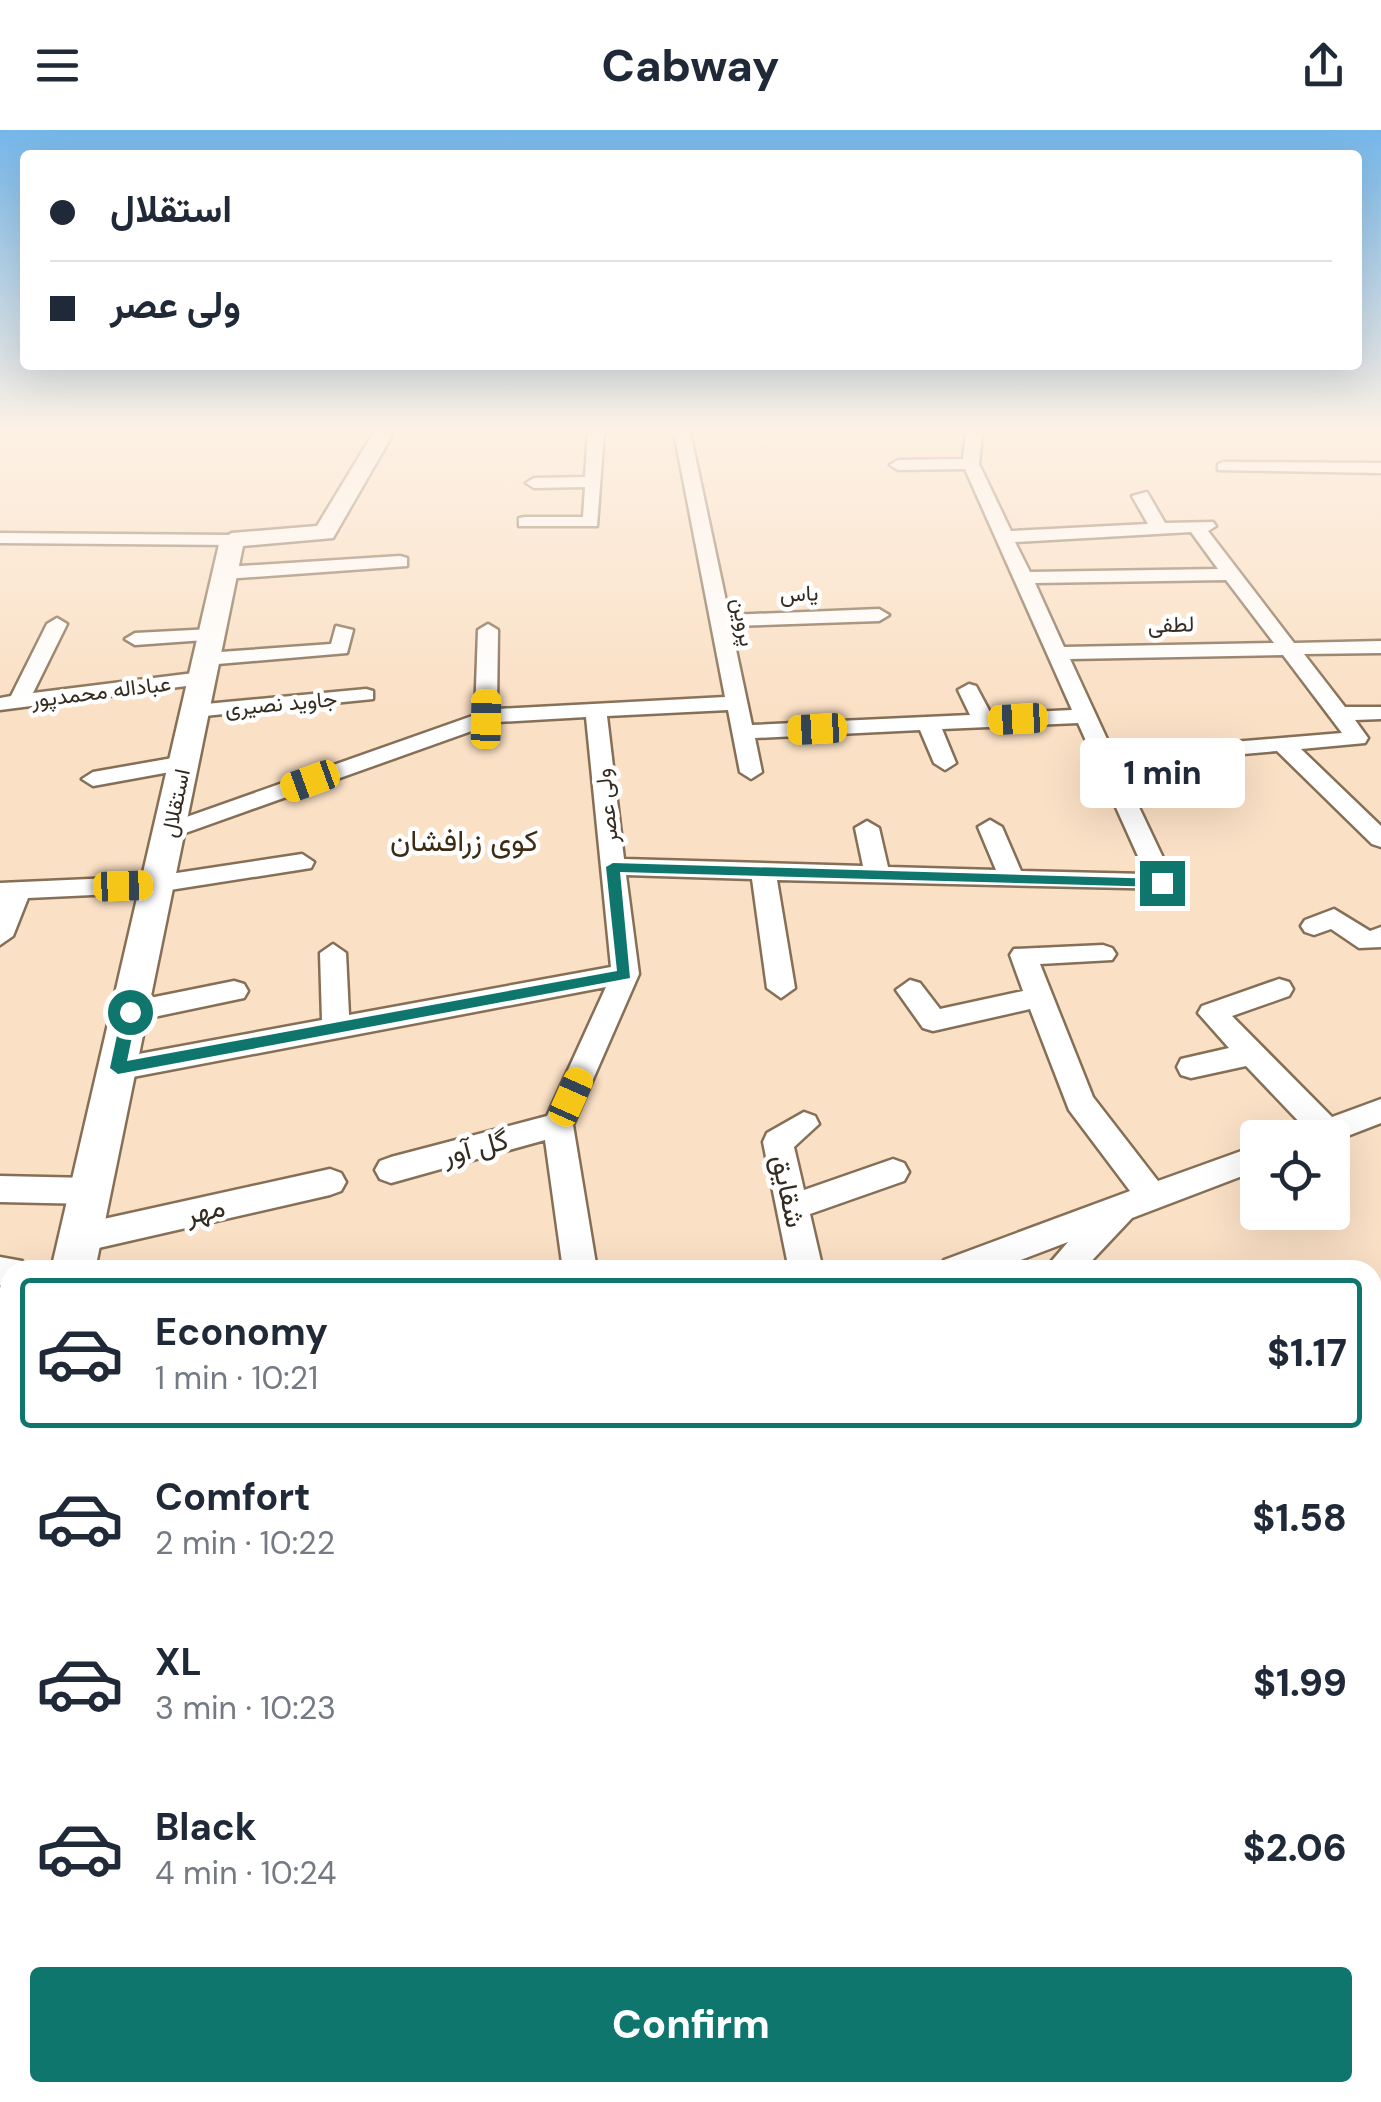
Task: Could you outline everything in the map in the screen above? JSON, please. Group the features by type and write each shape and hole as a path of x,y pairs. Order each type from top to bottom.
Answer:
{"street":[{"path":"229,556 325,533 330,524"},
{"name":"پروین","path":"701,524 737,703"},
{"path":"999,524 1106,759 1357,738 1232,574 1201,526 1004,536"},
{"path":"0,538 229,556 400,562"},
{"name":"استقلال","path":"76,1259 229,556"},
{"path":"1023,578 1232,574"},
{"name":"یاس","path":"720,621 879,615"},
{"path":"10,702 57,624"},
{"path":"135,639 204,671 340,650 343,630"},
{"path":"486,719 488,630"},
{"name":"لطفی","path":"1057,652 1381,647"},
{"name":"جاوید نصیری","path":"204,671 366,696"},
{"name":"عباداله محمدپور","path":"10,702 204,671"},
{"path":"969,690 984,721"},
{"path":"169,831 486,719 737,703 751,772"},
{"name":"ولی عصر","path":"596,710 613,867 1162,883 1106,759"},
{"path":"1338,714 1381,714"},
{"path":"743,732 1086,716"},
{"path":"928,724 945,764"},
{"path":"1280,742 1381,839"},
{"path":"93,779 184,763"},
{"path":"990,827 1011,877"},
{"path":"867,828 877,874"},
{"path":"0,936 10,891 158,884 302,862"},
{"path":"578,1260 558,1125 625,974 613,867"},
{"path":"763,871 781,988"},
{"path":"1314,926 1334,918 1368,942 1381,936"},
{"path":"333,954 336,1027"},
{"path":"1103,954 1024,955 1080,1102 1139,1202"},
{"path":"118,1068 625,974"},
{"path":"1279,989 1212,1014 1252,1054 1307,1120"},
{"path":"910,990 933,1021 1038,997"},
{"path":"130,1012 234,991"},
{"path":"1191,1067 1252,1054"},
{"path":"1350,1122 1381,1111"},
{"name":"شقایق","path":"804,1124 778,1142 804,1260"},
{"name":"گل آور","path":"392,1170 558,1125"},
{"path":"983,1260 1240,1165"},
{"path":"792,1207 893,1172"},
{"name":"مهر","path":"76,1259 330,1182"},
{"path":"0,1189 91,1191"},
{"path":"1072,1260 1139,1202"}],"district":[{"name":"کوی زرافشان","path":"464,841"}],"route":[{"path":"130,1012 118,1068 625,974 613,867 1162,883"}]}
